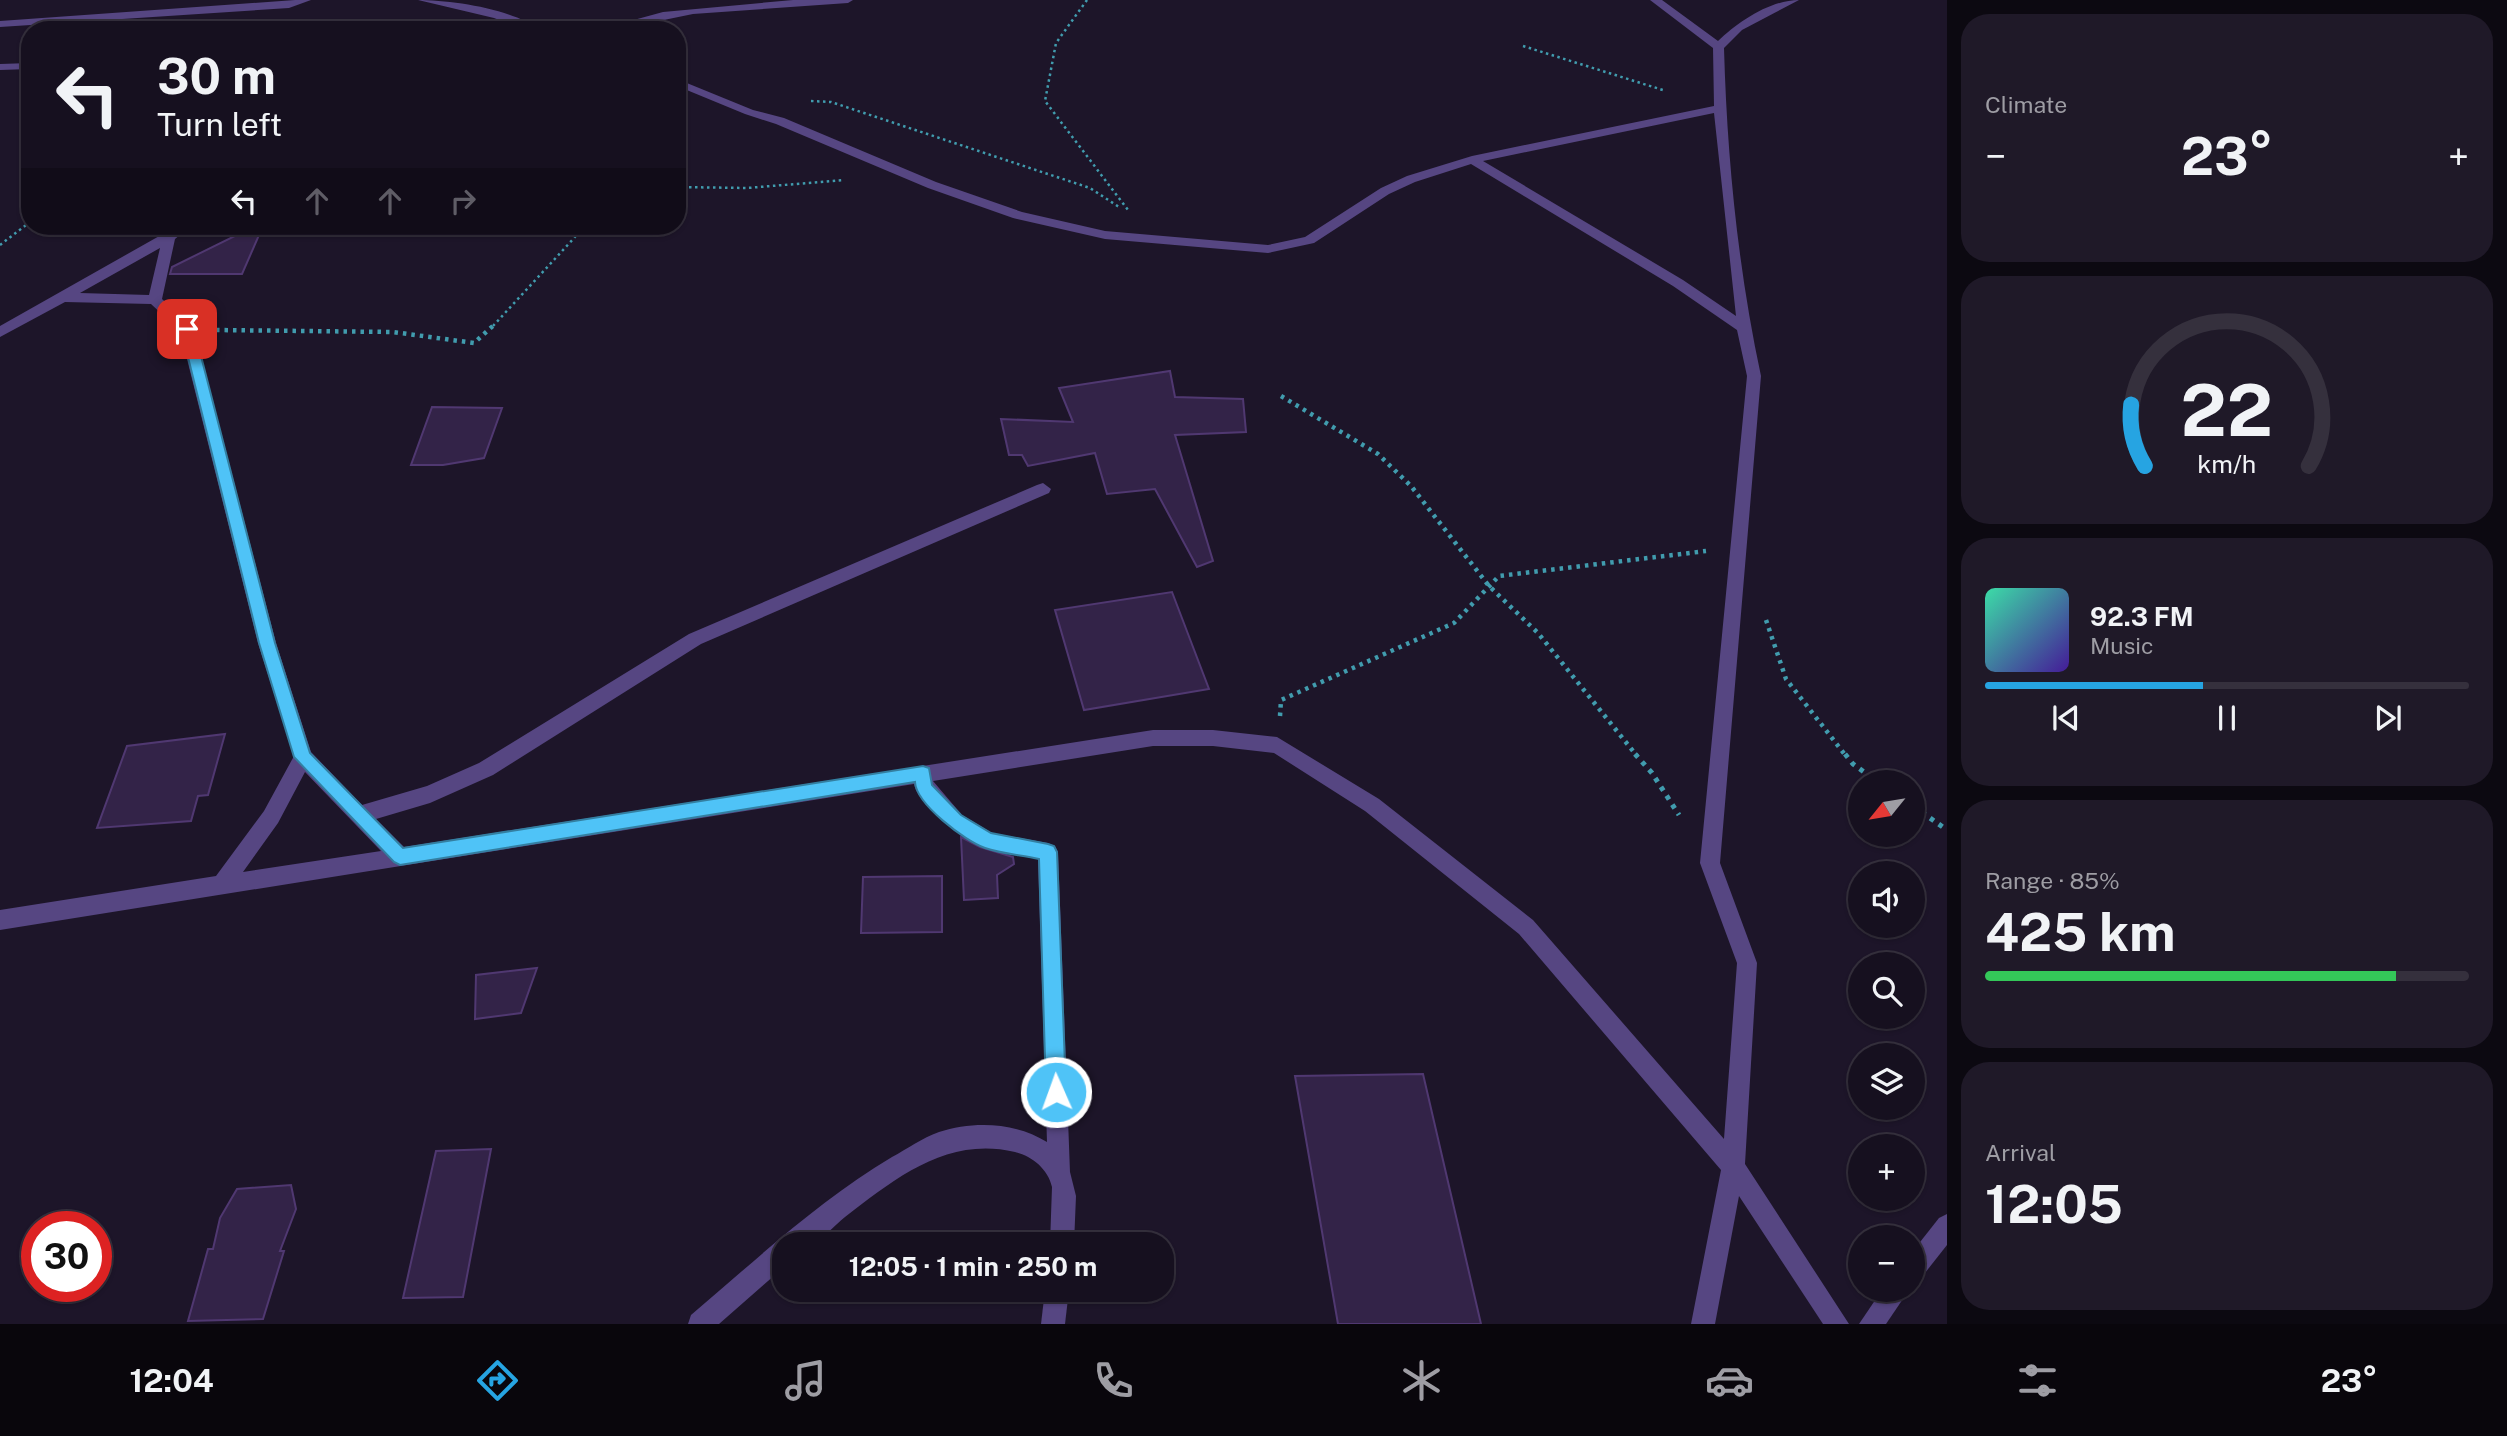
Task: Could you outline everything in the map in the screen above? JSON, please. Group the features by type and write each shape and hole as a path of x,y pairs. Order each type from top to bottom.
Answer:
{"street":[{"path":"46,21 289,5 306,0"},
{"path":"423,0 497,15 512,21"},
{"path":"630,21 677,11 848,0"},
{"path":"1655,0 1718,47"},
{"path":"1703,1324 1733,1167 1747,963 1710,863 1754,376 1744,328 1720,108 1718,47 1738,28 1794,0"},
{"path":"0,24 21,23"},
{"path":"0,67 21,66"},
{"path":"686,86 749,112 780,121 932,185 1018,215 1105,235 1268,249 1309,240 1385,191 1472,160 1720,108"},
{"path":"1472,160 1678,283 1744,328"},
{"path":"0,332 172,235"},
{"path":"155,300 169,237"},
{"path":"60,297 155,300 187,329 267,643 303,757 400,856"},
{"path":"358,815 430,794 486,769 695,639 1043,489"},
{"path":"0,920 1153,738 1213,738 1277,745 1372,805 1526,927 1733,1167 1837,1324"},
{"path":"221,886 271,817 303,757"},
{"path":"923,773 924,788 955,821 988,841 1048,852 1062,1232"},
{"path":"808,1232 866,1185 938,1144 981,1137 1021,1139 1044,1153 1059,1171"},
{"path":"1925,1254 1947,1226"},
{"path":"701,1324 772,1262"},
{"path":"1052,1324 1055,1302"},
{"path":"1871,1324 1888,1302"}],"path":[{"path":"1087,0 1056,43 1045,101 1150,240"},
{"path":"1523,46 1720,108"},
{"path":"803,101 831,102 1090,188 1128,213 1150,240"},
{"path":"686,187 747,188 847,180"},
{"path":"0,245 21,229"},
{"path":"187,329 393,332 474,342 508,312 575,235"},
{"path":"1281,397 1378,454 1411,486 1489,586 1538,633 1601,715 1652,773 1710,863"},
{"path":"1277,745 1281,700 1454,623 1499,576 1738,547"},
{"path":"1765,616 1786,679 1853,764 1861,770"},
{"path":"1925,814 1947,830"}],"building":[{"path":"237,235 259,235 242,274 170,274 172,267"},
{"path":"1170,371 1175,397 1243,399 1246,432 1175,435 1213,561 1197,567 1155,489 1107,494 1095,453 1028,466 1022,455 1009,455 1001,419 1073,422 1059,388"},
{"path":"432,407 502,408 484,458 443,465 411,465"},
{"path":"1172,592 1209,689 1084,710 1055,610"},
{"path":"225,734 208,795 198,796 191,821 97,828 127,746"},
{"path":"961,837 980,847 1013,857 1014,864 997,875 998,898 964,900"},
{"path":"942,876 942,932 861,933 863,877"},
{"path":"537,968 521,1013 475,1019 476,975"},
{"path":"1423,1074 1481,1324 1338,1324 1295,1076"},
{"path":"491,1149 463,1297 403,1298 436,1151"},
{"path":"291,1185 296,1209 280,1251 284,1251 263,1319 188,1321 208,1249 213,1249 220,1218 237,1189"}],"route":[{"path":"187,329 267,643 303,757 400,856 923,773 924,788 955,821 988,841 1048,852 1056,1092"}]}
